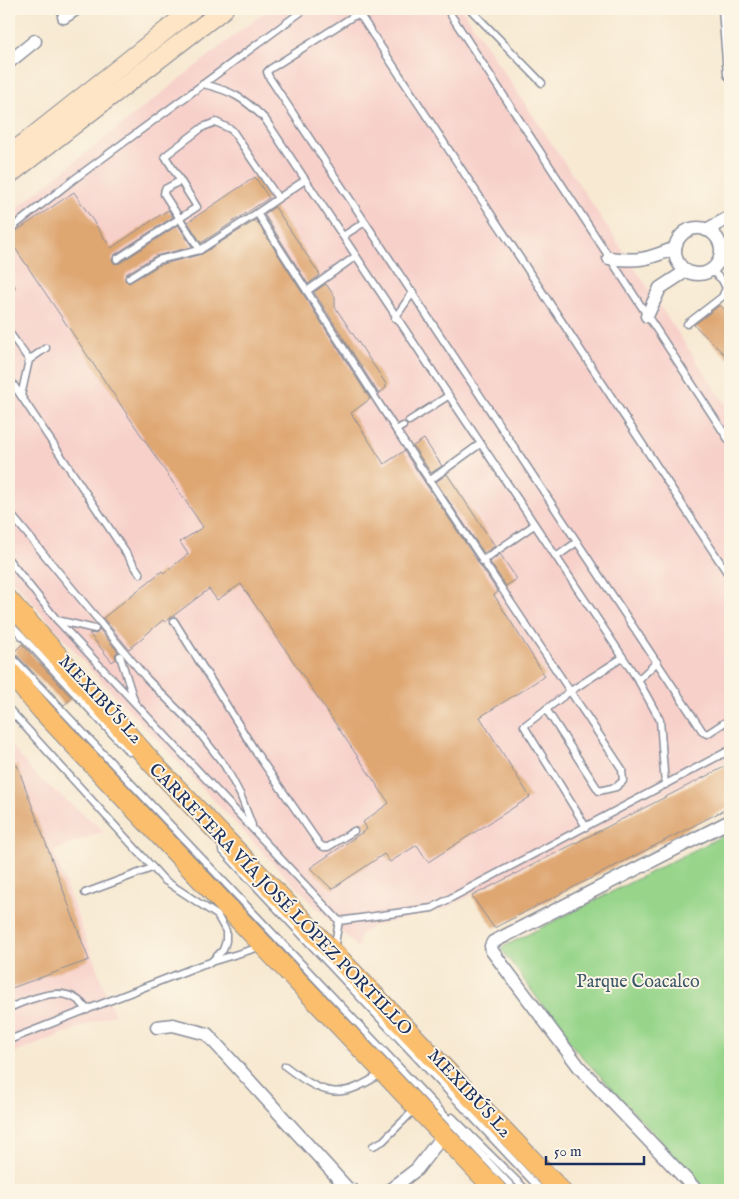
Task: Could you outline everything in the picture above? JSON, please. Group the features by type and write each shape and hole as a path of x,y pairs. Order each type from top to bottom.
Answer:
{"main road":[{"name":"CARRETERA VÍA JOSÉ LÓPEZ PORTILLO","path":"9,601 156,767 560,1190"},
{"path":"9,671 42,710 231,912 496,1190"}],"street":[{"path":"64,17 76,9"},
{"path":"9,155 193,9"},
{"path":"9,175 224,9"},
{"path":"725,9 730,74"},
{"path":"9,62 35,41"},
{"path":"706,230 730,217"},
{"path":"695,228 706,230 716,236 725,255 711,270 697,274 686,271 678,263 675,248 677,241 688,230 695,228"},
{"path":"610,258 632,261 642,260 675,248"},
{"path":"647,316 660,288 686,271"},
{"path":"696,1190 580,1068 492,951 491,946 493,942 730,821"},
{"path":"157,1027 173,1025 207,1034 321,1160 352,1190"},
{"path":"390,1190 416,1169 444,1135"}],"lane":[{"path":"9,230 72,180 305,9"},
{"path":"447,9 730,442"},
{"path":"470,9 542,83"},
{"path":"730,577 474,185 362,18 357,15 267,72 412,292 460,369 703,732 712,733 730,719"},
{"path":"203,84 227,90 246,100 265,119 395,318 638,680 660,720 665,785"},
{"path":"117,259 180,217 197,208 166,160 166,153 203,127 216,122 232,130 278,198"},
{"path":"129,278 158,260 200,250 305,180"},
{"path":"180,181 164,191 200,250"},
{"path":"257,213 396,430 622,769 623,781 616,787 599,791 546,710"},
{"path":"343,236 365,222"},
{"path":"307,291 356,256"},
{"path":"686,324 722,297 726,288 722,280 711,270"},
{"path":"395,318 412,292"},
{"path":"9,332 29,360"},
{"path":"21,396 29,360 46,348"},
{"path":"9,378 140,574"},
{"path":"409,421 448,396"},
{"path":"396,430 403,426"},
{"path":"429,480 480,444"},
{"path":"9,512 147,678 195,727 225,766 240,794 253,828"},
{"path":"482,561 534,524"},
{"path":"556,557 577,542"},
{"path":"9,560 57,620 340,921"},
{"path":"57,620 95,629"},
{"path":"174,621 257,754 320,845 324,848 328,847 354,831"},
{"name":"MEXIBÚS L2","path":"9,622 135,758"},
{"name":"MEXIBÚS L2","path":"9,654 515,1190"},
{"path":"120,656 135,703"},
{"path":"586,827 525,730 526,722 622,658"},
{"path":"638,680 657,662"},
{"path":"9,709 164,880 217,915 226,931 223,950 210,963"},
{"path":"340,921 432,908 730,750"},
{"name":"MEXIBÚS L2","path":"216,844 540,1190"},
{"path":"85,893 152,868"},
{"path":"209,910 231,912"},
{"path":"333,954 340,921"},
{"path":"9,1040 210,963 263,946"},
{"path":"9,1008 45,995 65,994 78,998 87,1010"},
{"path":"285,1066 311,1086 341,1092 360,1087 384,1072"},
{"path":"417,1086 526,1190"},
{"path":"373,1146 383,1141 417,1107"}],"shaded area":[{"path":"268,9 462,9 730,411 730,761 442,910 372,926 360,936 358,948 286,877 93,672 9,576 9,214"},
{"path":"9,743 34,774 104,831 53,851 114,1014 9,1055"}],"green space":[{"name":"Parque Coacalco","path":"730,832 730,1190 706,1190 574,1048 502,950 503,947"}],"building":[{"path":"255,177 269,198 201,243 188,222"},
{"path":"74,192 111,248 168,210 173,217 114,255 112,260 115,264 120,263 178,225 192,247 155,256 126,274 125,280 129,283 160,265 202,254 256,220 370,399 351,413 384,464 404,451 498,592 494,595 545,676 480,717 530,797 428,862 417,845 390,862 384,854 332,889 310,868 367,829 363,822 389,803 241,584 217,600 209,589 165,622 163,620 129,649 103,618 162,571 164,573 188,554 180,542 203,527 9,239 9,236"},
{"path":"275,207 320,275 308,284 264,214"},
{"path":"326,284 335,297 335,307 386,384 386,388 379,394 314,292"},
{"path":"720,305 730,314 730,360 694,325"},
{"path":"424,439 442,466 431,473 413,446"},
{"path":"447,474 495,546 484,553 436,482"},
{"path":"500,554 517,579 506,586 490,562"},
{"path":"100,630 118,652 115,654 116,659 112,662 89,633 96,634"},
{"path":"22,644 72,698 64,705 14,652"},
{"path":"730,764 730,807 494,928 472,896"},
{"path":"17,765 89,960 9,989 9,768"}]}
